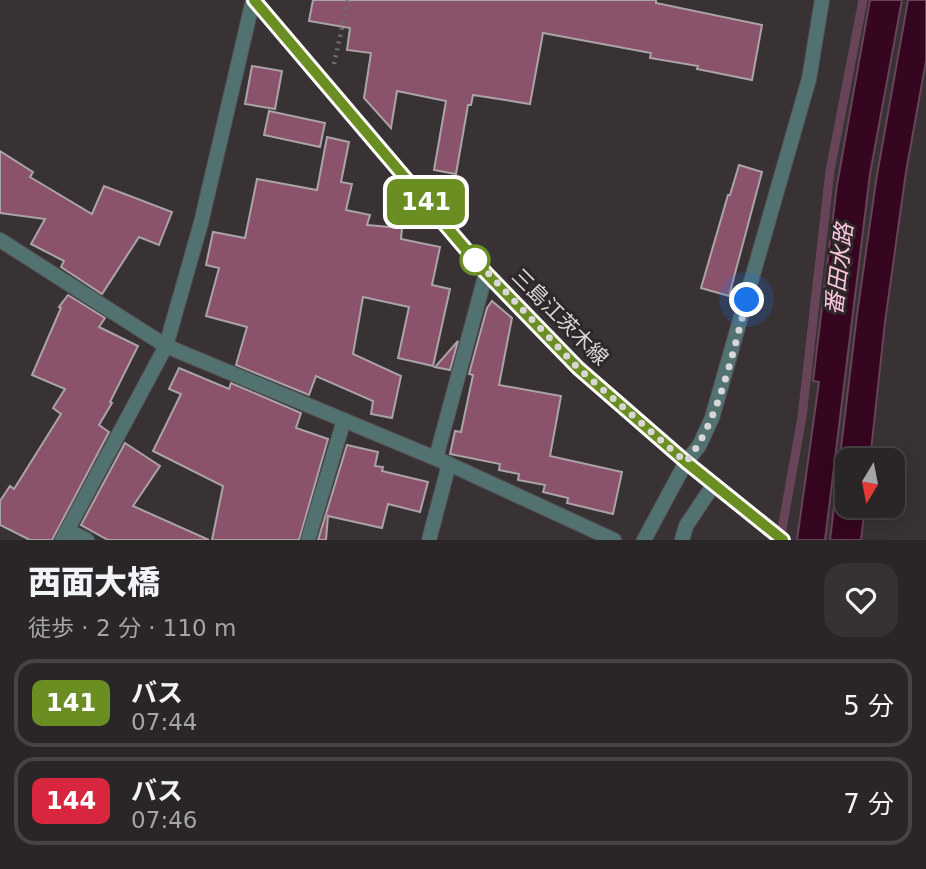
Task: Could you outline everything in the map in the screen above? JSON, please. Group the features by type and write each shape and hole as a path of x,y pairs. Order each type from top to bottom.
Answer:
{"main road":[{"name":"三島江茨木線","path":"253,0 486,273 578,368 686,462 783,540"}],"street":[{"path":"87,540 65,535 166,346 201,223 253,0"},
{"path":"644,540 686,462 699,446 712,418 809,79 822,0"},
{"path":"0,240 166,346 443,461 614,540"},
{"path":"429,540 443,461 486,273"},
{"path":"308,540 345,420"},
{"path":"682,540 686,526 714,484"}],"path":[{"path":"329,88 348,0"}],"water":[{"name":"番田水路","path":"870,0 902,0 870,174 825,540 797,540 819,382 813,381 837,185"},
{"path":"908,0 926,0 926,61 906,172 885,322 871,448 841,448 857,315 876,181"},
{"path":"835,498 835,518 864,518 861,540 830,540"}],"building":[{"path":"313,0 656,0 656,3 762,25 752,80 697,69 698,66 650,58 651,53 543,33 530,104 473,95 471,105 468,105 456,174 434,170 446,101 397,91 391,128 364,98 371,53 347,50 350,28 309,21"},
{"path":"252,66 282,71 275,109 245,104"},
{"path":"269,111 325,123 320,147 264,135"},
{"path":"327,137 349,142 341,182 352,184 346,210 370,215 367,225 402,228 401,239 440,247 432,285 450,289 433,366 398,358 409,307 363,297 353,354 401,376 392,418 371,414 373,401 316,376 309,395 236,365 247,327 206,316 219,268 206,265 213,232 245,238 257,179 317,190"},
{"path":"0,151 33,172 30,177 92,214 104,186 172,212 159,245 139,237 102,294 61,267 64,261 31,244 45,219 0,213"},
{"path":"739,165 762,172 729,296 701,288"},
{"path":"68,295 105,318 99,327 138,346 99,425 109,432 52,540 30,540 0,525 0,501 10,486 14,489 61,414 53,408 65,389 32,375 61,308 59,307"},
{"path":"492,301 512,318 499,385 561,396 550,456 622,472 613,514 567,503 568,498 543,492 545,485 518,480 519,474 499,470 500,464 450,454 455,431 461,432 473,375 469,374 487,308"},
{"path":"458,341 450,370 435,367"},
{"path":"179,368 229,389 231,383 301,413 296,428 328,439 299,540 212,540 223,486 153,451 181,394 169,389"},
{"path":"125,443 160,466 133,506 209,540 108,540 81,525"},
{"path":"347,445 378,452 375,466 383,467 382,471 428,482 420,512 388,504 382,528 328,516 326,540 318,540"}],"waterway":[{"name":"番田水路","path":"780,540 802,417 830,171 863,0"}],"bus line":[{"name":"141","path":"254,0 486,273 578,368 686,462 783,540"}],"route":[{"path":"475,260 469,253 578,368 686,462 699,446 712,418 747,300"}]}
